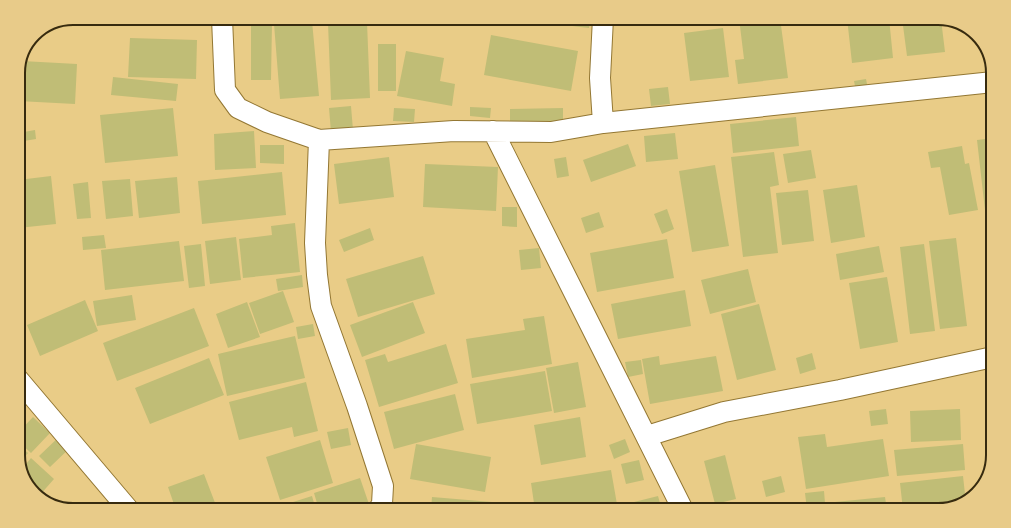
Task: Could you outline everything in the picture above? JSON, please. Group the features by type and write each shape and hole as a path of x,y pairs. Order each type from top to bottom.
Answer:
{"street":[{"path":"222,25 225,90 238,108 266,122 319,140 454,131 551,132 603,123 986,83"},
{"path":"603,25 600,78 603,123"},
{"path":"493,131 680,503"},
{"path":"319,140 315,243 321,306 357,406 382,486 382,503"},
{"path":"647,436 724,412 840,390 986,359"},
{"path":"25,387 123,503"}],"building":[{"path":"251,25 272,25 271,80 251,80"},
{"path":"274,25 312,25 319,96 280,99"},
{"path":"328,25 367,25 370,98 331,100"},
{"path":"564,25 590,25 589,28"},
{"path":"740,25 781,25 788,78 738,84 735,60 744,59"},
{"path":"848,25 890,25 893,58 852,63"},
{"path":"903,25 942,25 945,52 907,56"},
{"path":"723,28 729,77 690,81 684,33"},
{"path":"491,35 578,51 571,91 484,75"},
{"path":"130,38 197,40 196,79 128,77"},
{"path":"378,44 396,44 396,91 378,91"},
{"path":"406,51 444,58 440,81 455,84 452,106 397,96"},
{"path":"27,61 77,64 75,104 25,101 25,70"},
{"path":"113,77 178,84 176,101 111,95"},
{"path":"866,79 869,94 857,96 854,81"},
{"path":"668,87 670,104 651,106 649,89"},
{"path":"351,106 353,130 331,132 329,108"},
{"path":"470,107 491,108 490,118 470,116"},
{"path":"173,108 178,156 105,163 100,115"},
{"path":"394,108 415,109 414,122 393,121"},
{"path":"563,108 563,127 510,127 510,109"},
{"path":"796,117 799,146 733,153 730,124"},
{"path":"35,130 36,139 25,141 25,132"},
{"path":"254,131 256,168 215,170 214,134"},
{"path":"675,133 678,159 646,162 644,136"},
{"path":"986,139 986,219 977,140"},
{"path":"628,144 636,166 591,182 583,160"},
{"path":"260,145 284,145 284,164 260,163"},
{"path":"962,146 965,164 969,163 978,210 949,215 940,167 931,168 928,152"},
{"path":"811,150 816,178 788,183 783,154"},
{"path":"774,152 779,185 770,187 778,253 743,257 731,157"},
{"path":"389,157 394,197 339,204 334,164"},
{"path":"566,157 569,176 557,178 554,159"},
{"path":"425,164 498,167 496,211 423,207"},
{"path":"715,165 729,246 692,252 679,171"},
{"path":"282,172 286,215 202,224 198,181"},
{"path":"51,176 56,224 25,227 25,179"},
{"path":"177,177 180,213 139,218 135,181"},
{"path":"130,179 133,216 106,219 102,181"},
{"path":"88,182 91,218 77,219 73,184"},
{"path":"857,185 865,237 831,243 823,190"},
{"path":"808,190 814,241 782,245 776,193"},
{"path":"502,207 517,207 517,227 502,226"},
{"path":"667,209 674,229 662,234 654,214"},
{"path":"599,212 604,227 586,233 581,218"},
{"path":"295,223 300,272 243,278 239,239 272,235 271,226"},
{"path":"370,228 374,240 344,252 339,240"},
{"path":"104,235 106,248 83,250 82,237"},
{"path":"236,237 241,280 210,284 205,241"},
{"path":"956,238 967,326 940,329 929,241"},
{"path":"667,239 674,278 597,292 590,253"},
{"path":"179,241 184,281 105,290 101,250"},
{"path":"201,244 205,286 189,288 184,246"},
{"path":"924,244 935,331 910,334 900,247"},
{"path":"879,246 884,272 840,280 836,254"},
{"path":"539,248 541,268 521,270 519,250"},
{"path":"423,256 435,294 358,317 346,279"},
{"path":"748,269 756,302 710,314 701,280"},
{"path":"302,275 303,287 278,291 276,279"},
{"path":"887,277 898,342 860,349 849,283"},
{"path":"685,290 691,326 618,339 611,304"},
{"path":"283,291 294,322 260,334 249,303"},
{"path":"132,295 136,320 97,326 93,301"},
{"path":"85,300 98,331 40,356 27,325"},
{"path":"247,302 260,337 228,348 216,314"},
{"path":"413,302 425,333 362,357 350,325"},
{"path":"759,304 776,370 737,380 721,314"},
{"path":"194,308 209,346 117,381 103,343"},
{"path":"544,316 552,364 472,378 466,339 525,330 523,319"},
{"path":"313,324 315,336 298,339 296,327"},
{"path":"295,336 305,378 227,396 218,354"},
{"path":"446,344 458,383 379,407 365,360 385,354 388,362"},
{"path":"812,353 816,369 800,374 796,358"},
{"path":"659,356 660,365 716,356 723,391 650,404 642,359"},
{"path":"209,358 224,395 150,424 135,388"},
{"path":"641,360 643,374 628,377 625,362"},
{"path":"578,362 586,407 554,413 546,368"},
{"path":"545,371 552,411 477,424 470,384"},
{"path":"306,382 318,431 294,437 292,427 239,440 229,402"},
{"path":"455,394 464,430 394,449 384,412"},
{"path":"886,409 888,424 871,426 869,411"},
{"path":"960,409 961,440 911,442 910,411"},
{"path":"33,417 50,433 31,453 25,447 25,426"},
{"path":"580,417 586,457 541,465 534,425"},
{"path":"348,428 351,445 331,449 327,432"},
{"path":"62,434 73,445 50,467 39,456"},
{"path":"825,434 827,447 883,439 889,476 806,489 798,437"},
{"path":"625,439 630,452 614,459 609,445"},
{"path":"320,440 333,483 280,500 266,457"},
{"path":"416,444 491,457 485,492 410,479"},
{"path":"963,444 965,470 897,476 894,450"},
{"path":"725,455 736,499 715,503 704,461"},
{"path":"31,458 54,479 42,492 33,482 26,464"},
{"path":"639,460 644,480 626,484 621,464"},
{"path":"611,470 617,503 534,503 531,483"},
{"path":"204,474 215,503 174,503 168,487"},
{"path":"781,476 785,492 766,497 762,481"},
{"path":"963,476 965,495 944,503 902,503 900,483"},
{"path":"360,478 369,503 317,503 314,493"},
{"path":"824,491 825,503 806,503 805,493"},
{"path":"312,496 314,503 290,503"},
{"path":"658,496 660,503 634,503"},
{"path":"432,497 503,503 432,503"},
{"path":"885,497 886,503 825,503"}]}
